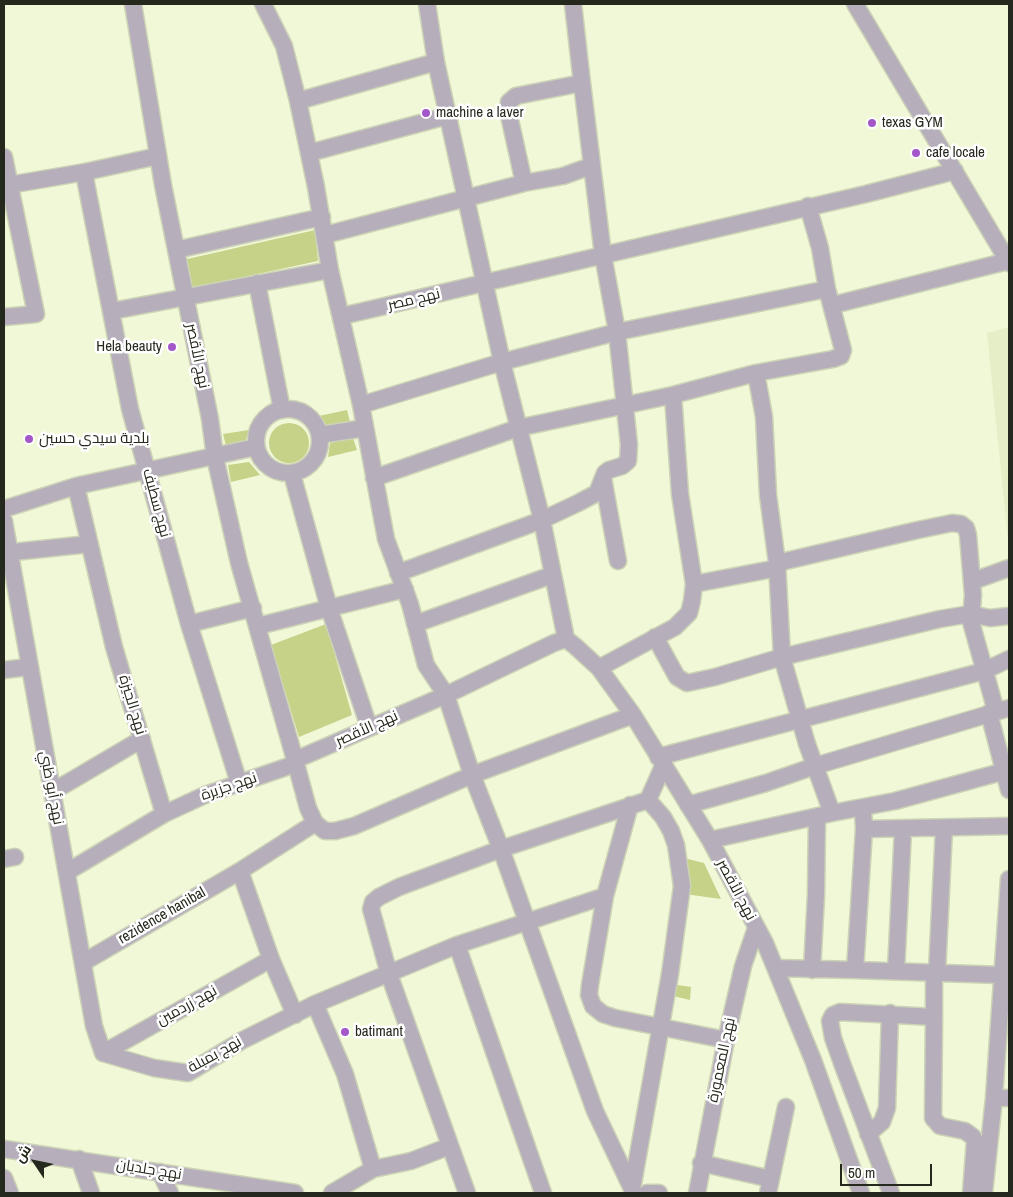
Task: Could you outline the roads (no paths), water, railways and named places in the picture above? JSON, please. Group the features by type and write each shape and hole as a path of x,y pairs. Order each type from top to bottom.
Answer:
{"street":[{"name":"نهج الأقصر","path":"132,4 158,156 210,419 214,457 239,563 295,762 369,727 446,695 554,642 566,639 599,668 633,715 710,840 776,968 813,1060 861,1193"},
{"path":"263,4 284,46 298,101 322,217 330,270 361,405 381,519 405,589 426,665 446,695 472,775 501,849 595,1111 638,1192"},
{"path":"427,4 447,116 502,362 542,520 566,639"},
{"path":"398,573 542,520 597,493 603,478 609,470 622,466 628,461 629,445 623,405 617,332 603,255 591,166 573,4"},
{"path":"833,305 1009,262 855,4"},
{"path":"298,101 436,62"},
{"path":"524,183 508,111 509,102 516,96 582,83"},
{"path":"309,153 447,116"},
{"path":"8,189 158,156"},
{"path":"4,157 8,189 36,314 4,317"},
{"path":"325,235 524,183 563,176 591,166"},
{"name":"نهج مصر","path":"342,316 486,284 956,171"},
{"name":"نهج سطيف","path":"86,172 130,409 189,624 240,783"},
{"path":"374,478 518,428 672,395 756,373 826,361 841,356 843,350 833,305 827,289 820,248 808,206"},
{"path":"176,250 322,217"},
{"path":"112,311 330,270"},
{"path":"257,283 282,410"},
{"path":"361,405 502,362 617,332 827,289"},
{"path":"756,373 764,417 768,495 777,566 782,657 815,766 824,815 816,895 812,970"},
{"path":"599,668 675,626 689,613 694,584 680,494 672,395"},
{"path":"292,409 310,418 320,435 318,453 314,460 308,467 292,474 276,472 268,467 258,455 256,439 261,423 274,412 292,409"},
{"path":"320,435 365,428"},
{"path":"4,508 76,486 256,447"},
{"path":"292,474 329,608 369,727"},
{"path":"603,478 618,561"},
{"name":"نهج الجيزة","path":"76,486 114,647 164,814"},
{"name":"نهج أبو ظبي","path":"4,521 11,611 28,667 84,962 94,1026 103,1053"},
{"path":"694,584 777,566 918,530 952,523 960,524 966,528 968,535 973,581 970,614 984,671 998,711 1009,790"},
{"path":"6,552 89,544"},
{"path":"973,581 1009,568"},
{"path":"415,624 552,575"},
{"path":"258,626 405,589"},
{"path":"189,624 252,608"},
{"path":"655,638 677,677 687,683 908,626 970,614 990,618 1009,616"},
{"path":"648,800 661,761 984,671 1009,659"},
{"path":"4,670 28,667"},
{"path":"688,805 766,783 815,766 998,711"},
{"path":"295,762 308,808 315,823 325,831 335,831 354,826 472,775 633,715"},
{"path":"52,792 142,739"},
{"name":"نهج جزيرة","path":"164,814 205,795 295,762"},
{"path":"710,840 824,815 863,809 958,785 1006,763"},
{"path":"466,1193 389,974 371,909 373,902 379,897 399,888 501,849 648,800"},
{"path":"638,1192 660,1027 682,886 681,872 671,831 663,817 648,800"},
{"path":"630,805 605,896 590,985 589,995 593,1006 604,1014 726,1040"},
{"path":"855,970 864,829 863,809"},
{"path":"67,872 164,814"},
{"name":"rezidence hanibal","path":"84,962 240,871 315,823"},
{"path":"864,829 1009,826"},
{"path":"944,828 934,1017 933,1118 940,1126 965,1131 973,1137 975,1141 971,1193"},
{"path":"896,971 903,829"},
{"path":"240,871 271,959 295,1015"},
{"path":"984,1193 1002,1098 1001,975 1008,914 1009,879"},
{"name":"نهج بمبلة","path":"103,1053 154,1068 188,1073 242,1041 315,1004 456,945 605,896"},
{"name":"نهج المعمورة","path":"697,1193 701,1163 726,1040 743,966 756,928"},
{"path":"456,945 543,1193"},
{"name":"نهج زردمين","path":"103,1053 271,959"},
{"path":"776,968 1001,975"},
{"path":"315,1004 345,1074 373,1169"},
{"path":"891,1193 833,1038 830,1021 833,1015 840,1012 890,1013 934,1017"},
{"path":"868,1134 882,1122 887,1108 890,1013"},
{"path":"701,1163 769,1186 786,1108"},
{"path":"332,1193 373,1169 411,1161 450,1146"},
{"name":"نهج جلديان","path":"4,1148 160,1172 250,1189 295,1193"},
{"path":"79,1159 91,1193"},
{"path":"160,1172 170,1193"},
{"path":"4,1178 10,1193"},
{"path":"638,1192 659,1193"}],"place":[{"name":"machine a laver","path":"426,113"},
{"name":"texas GYM","path":"872,123"},
{"name":"cafe locale","path":"916,153"},
{"name":"Hela beauty","path":"172,347"},
{"name":"بلدية سيدي حسين","path":"29,439"},
{"name":"batimant","path":"345,1032"}]}
